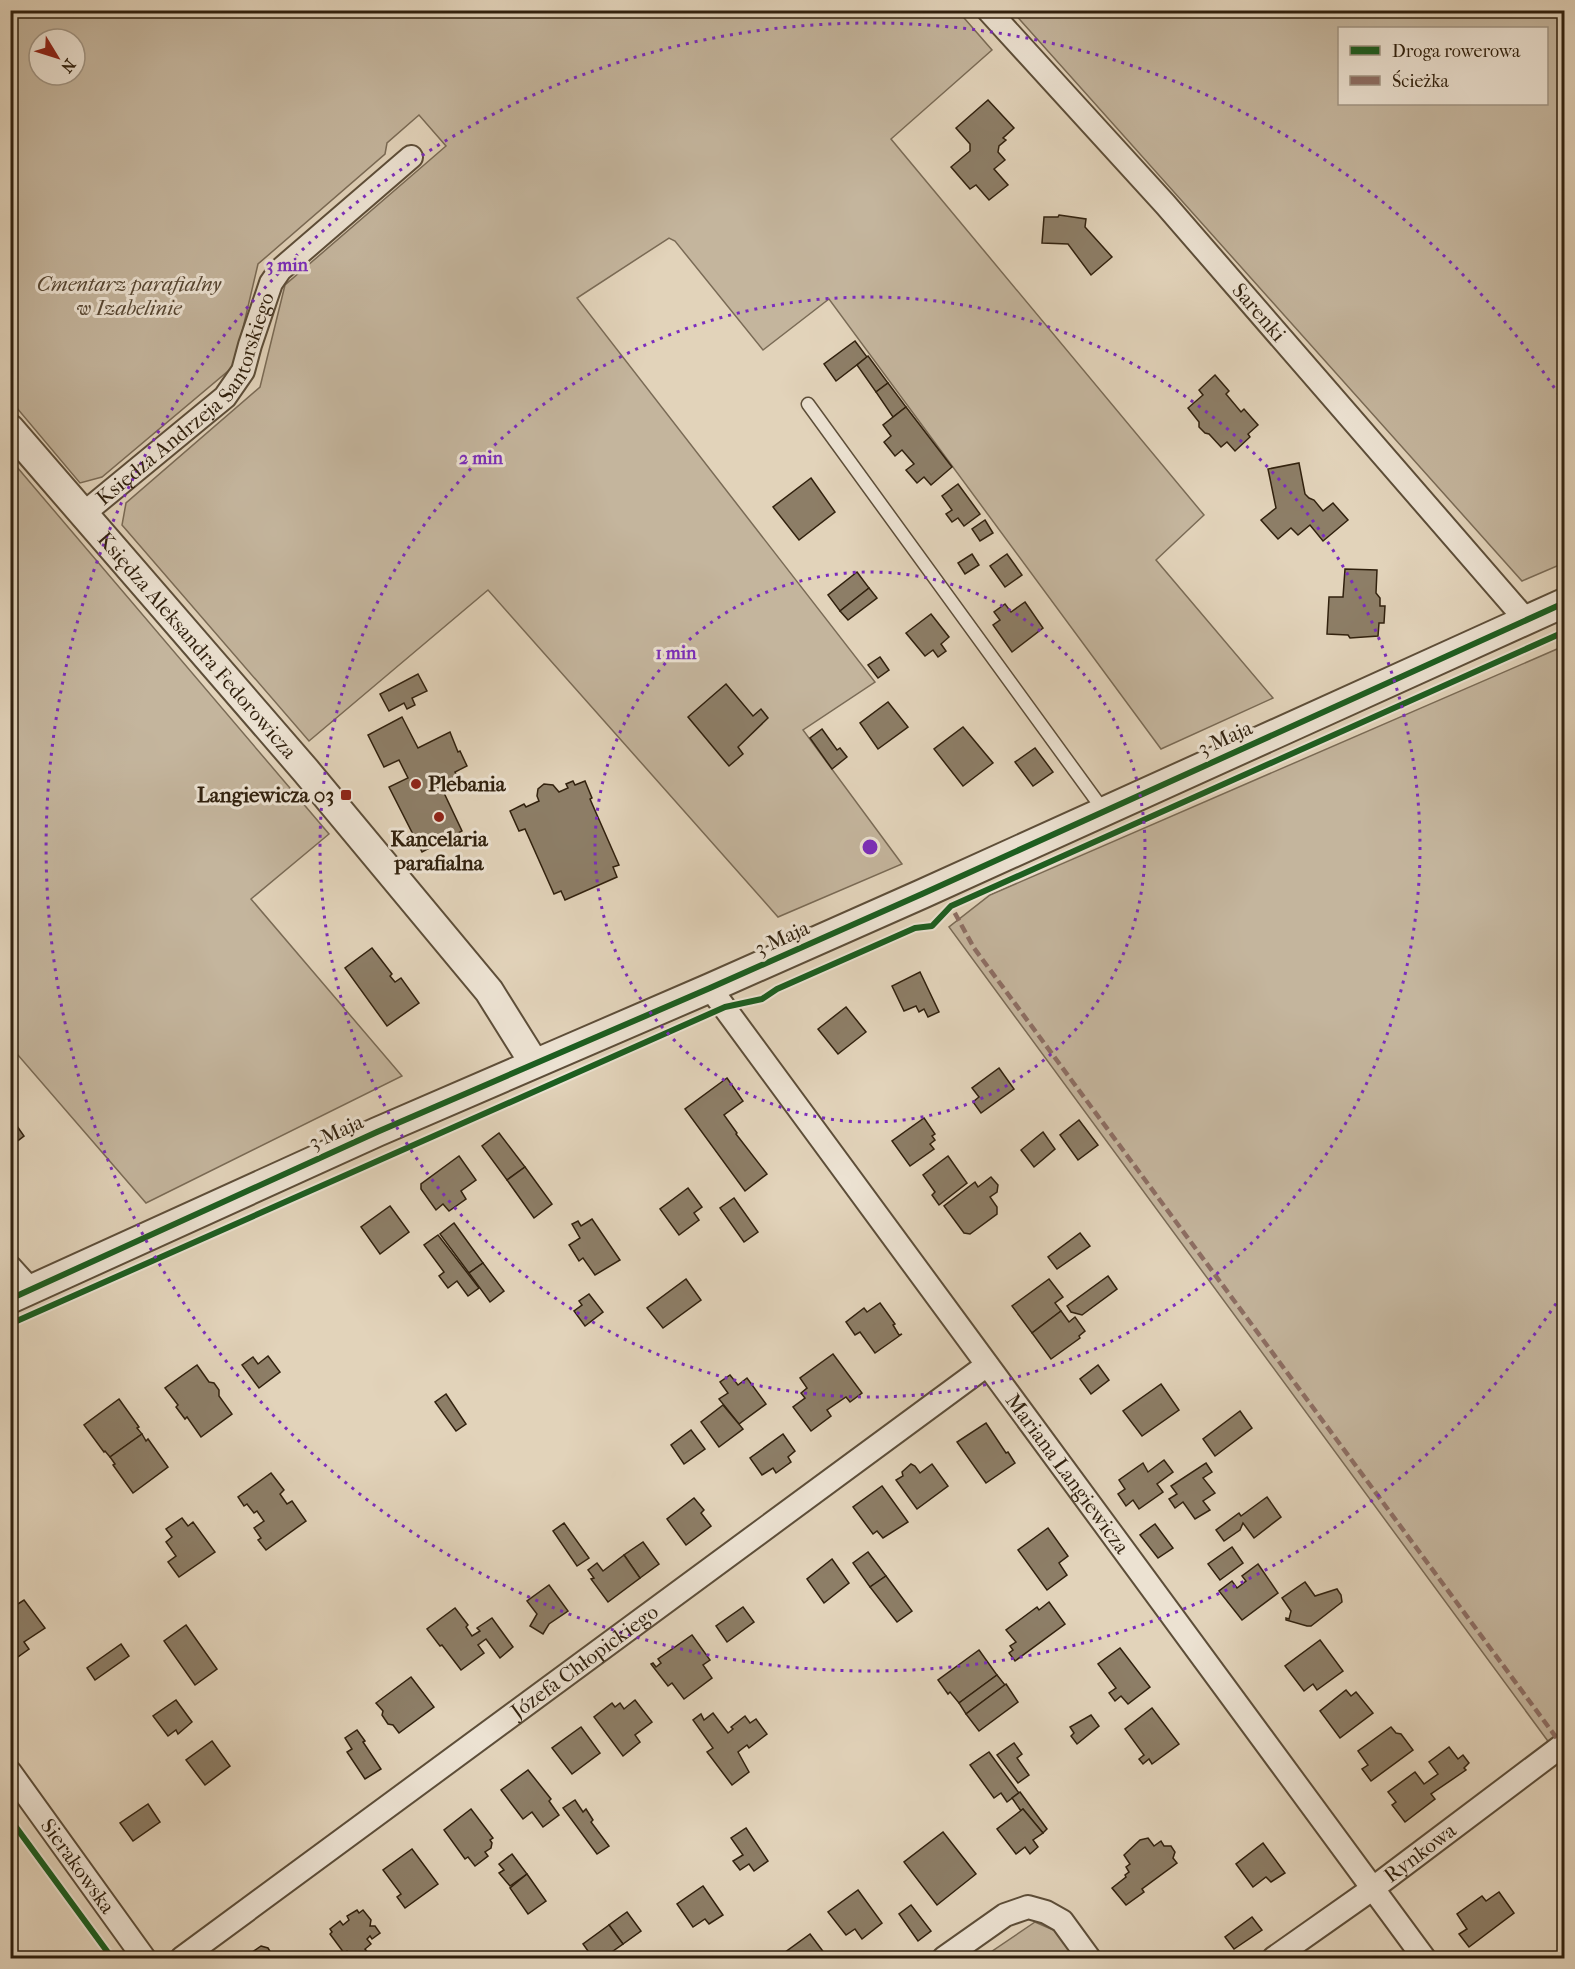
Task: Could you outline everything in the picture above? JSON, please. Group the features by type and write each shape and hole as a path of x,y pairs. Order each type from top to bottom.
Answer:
{"street":[{"name":"Sarenki","path":"988,10 1165,204 1526,620"},
{"name":"Księdza Andrzeja Santorskiego","path":"83,514 225,397 243,371 270,283 280,270 411,157"},
{"name":"Księdza Aleksandra Fedorowicza","path":"10,429 306,771 489,991 534,1063"},
{"name":"3 Maja","path":"20,1294 345,1146 710,988 1564,603"},
{"name":"Mariana Langiewicza","path":"710,988 1424,1959"},
{"path":"10,1267 20,1294"},
{"name":"Józefa Chłopickiego","path":"182,1959 987,1365"},
{"name":"Rynkowa","path":"1274,1959 1372,1889 1563,1745"},
{"name":"Sierakowska","path":"10,1772 144,1959"},
{"path":"944,1959 1005,1915 1028,1907 1046,1912 1062,1921 1089,1959"}],"lane":[{"path":"808,404 1104,811"}],"green space":[{"name":"Cmentarz parafialny w Izabelinie","path":"10,11 958,11 992,50 891,139 1204,515 1156,560 1273,698 1161,749 829,299 763,350 675,241 669,238 577,298 875,682 803,730 902,864 778,917 488,590 309,741 122,525 126,503 260,387 285,285 446,146 419,115 387,143 385,154 258,264 234,366 102,477 80,483 11,401"},
{"path":"1012,11 1564,11 1564,563 1522,581"},
{"path":"11,460 329,834 251,899 402,1076 146,1203 11,1047"},
{"path":"1564,646 1564,1763 949,927 990,895"},
{"path":"1035,1922 1058,1932 1077,1958 982,1958"}],"building":[{"path":"988,100 1014,128 1003,138 1006,140 999,146 998,152 1005,160 994,169 1008,185 989,200 976,185 970,189 951,167 970,151 970,144 956,128"},
{"path":"1059,215 1086,219 1085,227 1112,257 1091,275 1068,244 1042,243 1044,217 1058,217"},
{"path":"855,341 867,357 836,381 824,364"},
{"path":"868,356 888,383 876,392 857,365"},
{"path":"1215,375 1229,391 1226,394 1241,412 1244,409 1258,425 1248,434 1250,437 1235,451 1227,442 1221,447 1209,434 1205,433 1188,408 1203,395 1199,390"},
{"path":"888,383 906,407 893,417 876,392"},
{"path":"906,407 952,467 931,485 924,477 917,483 906,470 914,464 902,450 895,456 884,442 891,436 883,425"},
{"path":"1299,463 1305,494 1314,500 1323,511 1333,503 1348,520 1323,541 1310,525 1298,535 1291,528 1278,539 1261,520 1276,508 1268,469"},
{"path":"811,478 835,512 799,540 773,507"},
{"path":"958,484 980,514 964,526 958,518 952,522 946,514 952,510 942,496"},
{"path":"985,520 993,533 980,541 972,529"},
{"path":"972,554 979,565 965,574 958,563"},
{"path":"1007,554 1022,575 1005,587 990,566"},
{"path":"1345,569 1377,570 1376,593 1380,598 1380,606 1385,606 1384,623 1379,623 1378,636 1350,638 1348,635 1327,634 1329,597 1343,597"},
{"path":"857,572 869,588 840,611 828,595"},
{"path":"869,588 877,598 848,620 840,611"},
{"path":"1025,602 1043,628 1012,652 993,625 1000,620 994,612 1005,604 1011,612"},
{"path":"931,614 949,637 941,644 946,651 938,657 933,650 925,656 906,633"},
{"path":"880,657 889,670 878,678 868,665"},
{"path":"418,674 427,691 412,698 415,705 407,709 404,703 389,711 380,694"},
{"path":"726,684 753,716 761,709 768,718 738,747 743,754 729,766 688,717"},
{"path":"888,702 908,727 878,749 860,723"},
{"name":"Plebania","path":"402,717 418,748 450,732 467,766 455,772 459,780 449,785 445,777 435,782 441,794 444,793 462,831 422,852 389,787 408,778 399,760 384,767 368,735"},
{"path":"963,727 993,763 963,786 934,749"},
{"path":"822,729 837,750 840,748 847,757 832,769 810,738"},
{"path":"1035,748 1053,772 1033,786 1015,762"},
{"path":"573,781 575,785 585,781 592,798 590,799 619,865 613,867 617,877 565,900 561,891 554,894 525,829 519,831 510,811 524,804 526,807 539,801 538,789 544,784 553,785 559,792 568,788 566,784"},
{"path":"372,948 392,974 390,976 395,982 401,978 419,1003 387,1026 345,968"},
{"path":"920,972 939,1012 928,1017 924,1009 919,1012 916,1006 904,1011 892,986"},
{"path":"846,1007 866,1032 838,1054 818,1029"},
{"path":"999,1068 1014,1089 981,1113 973,1102 979,1097 972,1088"},
{"path":"727,1078 743,1101 724,1115 767,1174 745,1191 685,1109"},
{"path":"10,1116 24,1136 11,1146 10,1145"},
{"path":"924,1118 935,1134 932,1136 935,1140 930,1144 934,1149 910,1166 892,1141"},
{"path":"1079,1120 1098,1145 1078,1160 1060,1135"},
{"path":"1043,1132 1055,1149 1034,1167 1021,1150"},
{"path":"499,1133 525,1167 507,1180 482,1146"},
{"path":"459,1156 476,1180 461,1191 466,1199 449,1211 443,1204 436,1210 421,1189 421,1184"},
{"path":"948,1156 967,1183 939,1205 932,1195 935,1192 923,1175"},
{"path":"525,1167 552,1204 534,1218 507,1180"},
{"path":"991,1177 998,1185 997,1192 990,1197 997,1207 997,1214 970,1234 964,1233 944,1206 975,1182 978,1187"},
{"path":"688,1188 702,1207 694,1213 699,1220 679,1235 660,1209"},
{"path":"734,1198 758,1232 744,1242 720,1208"},
{"path":"390,1206 409,1232 380,1254 361,1227"},
{"path":"592,1219 620,1260 595,1275 583,1258 579,1261 569,1245 580,1238 572,1224 578,1221 581,1226"},
{"path":"454,1223 483,1263 469,1273 440,1234"},
{"path":"1080,1233 1090,1246 1057,1269 1048,1257"},
{"path":"438,1235 479,1288 468,1296 457,1281 448,1288 439,1276 444,1272 424,1245"},
{"path":"483,1263 504,1291 490,1302 469,1273"},
{"path":"1108,1276 1117,1289 1082,1315 1071,1312 1067,1306"},
{"path":"686,1279 701,1300 663,1328 647,1308"},
{"path":"1049,1279 1063,1297 1055,1303 1061,1311 1032,1333 1012,1306"},
{"path":"589,1294 603,1312 585,1326 574,1311 582,1305 579,1301"},
{"path":"880,1303 895,1324 893,1325 899,1335 902,1334 875,1353 860,1332 855,1335 846,1322 864,1308 867,1312"},
{"path":"1061,1311 1069,1322 1075,1317 1085,1331 1079,1336 1080,1338 1051,1359 1032,1333"},
{"path":"833,1354 862,1393 850,1402 846,1397 827,1410 831,1416 811,1431 793,1407 805,1398 801,1393 807,1388 800,1378"},
{"path":"268,1356 280,1372 259,1388 242,1365 253,1357 258,1364"},
{"path":"197,1365 209,1382 214,1383 219,1390 219,1396 232,1414 201,1437 187,1417 185,1419 176,1407 178,1405 165,1388"},
{"path":"1098,1365 1109,1380 1091,1394 1080,1379"},
{"path":"730,1375 738,1385 747,1378 766,1404 739,1424 719,1399 728,1393 720,1382"},
{"path":"1161,1384 1179,1410 1142,1436 1123,1411"},
{"path":"446,1394 466,1424 456,1431 435,1402"},
{"path":"119,1399 142,1434 110,1457 84,1425"},
{"path":"723,1405 743,1429 719,1447 701,1422"},
{"path":"1240,1411 1252,1428 1215,1456 1203,1439"},
{"path":"986,1423 1015,1463 986,1483 957,1442"},
{"path":"691,1430 705,1449 684,1464 671,1445"},
{"path":"142,1434 168,1467 133,1493 110,1457"},
{"path":"783,1434 795,1451 788,1457 791,1462 776,1473 773,1468 762,1475 750,1458"},
{"path":"1164,1460 1173,1472 1157,1484 1163,1492 1139,1509 1133,1500 1126,1506 1118,1494 1125,1489 1119,1480 1143,1463 1148,1472"},
{"path":"1206,1463 1212,1472 1203,1478 1215,1493 1203,1501 1210,1510 1195,1519 1183,1502 1175,1508 1169,1499 1177,1494 1171,1486"},
{"path":"911,1464 920,1473 932,1464 948,1486 917,1509 896,1480 903,1476 902,1472"},
{"path":"271,1473 284,1490 280,1494 287,1504 292,1501 306,1521 266,1550 258,1540 261,1538 254,1528 264,1521 257,1511 254,1513 247,1504 244,1506 238,1497"},
{"path":"882,1486 908,1522 883,1538 877,1531 873,1534 853,1507"},
{"path":"1267,1497 1281,1517 1254,1538 1243,1523 1240,1530 1224,1541 1216,1530 1239,1513 1241,1516"},
{"path":"694,1498 704,1510 701,1513 711,1526 686,1545 667,1519"},
{"path":"182,1518 188,1526 193,1522 215,1552 179,1577 168,1562 176,1556 166,1542 172,1537 166,1529"},
{"path":"564,1523 589,1558 577,1566 553,1531"},
{"path":"1155,1524 1173,1548 1158,1558 1140,1535"},
{"path":"1048,1528 1068,1556 1059,1563 1067,1575 1047,1590 1018,1550"},
{"path":"643,1542 659,1564 640,1578 624,1555"},
{"path":"1232,1547 1243,1563 1220,1580 1208,1564"},
{"path":"868,1552 886,1576 870,1587 853,1563"},
{"path":"624,1555 640,1578 608,1602 591,1579 594,1578 588,1570 597,1563 603,1571"},
{"path":"832,1559 849,1583 824,1603 807,1579"},
{"path":"1258,1564 1278,1593 1242,1620 1219,1591 1232,1581 1237,1588 1246,1581 1242,1576"},
{"path":"886,1576 912,1611 897,1622 870,1587"},
{"path":"1305,1582 1315,1596 1337,1589 1342,1602 1311,1626 1286,1620 1286,1618 1289,1619 1291,1611 1282,1598"},
{"path":"549,1585 568,1611 549,1624 543,1634 530,1626 537,1614 527,1601"},
{"path":"24,1600 45,1628 24,1642 29,1649 15,1659 10,1653 10,1609"},
{"path":"1049,1602 1065,1624 1015,1661 1009,1653 1013,1650 1010,1646 1016,1642 1006,1630 1037,1607 1039,1610"},
{"path":"743,1607 754,1622 727,1642 716,1626"},
{"path":"455,1608 468,1625 466,1627 472,1636 480,1631 477,1628 492,1618 513,1647 500,1658 486,1639 478,1645 484,1653 461,1670 427,1629"},
{"path":"186,1625 217,1669 195,1685 164,1641"},
{"path":"692,1635 710,1660 703,1665 712,1678 684,1699 672,1683 668,1686 651,1664 653,1663 656,1667 661,1663 658,1659"},
{"path":"1320,1640 1343,1671 1317,1690 1313,1684 1304,1691 1285,1666"},
{"path":"121,1644 129,1656 95,1680 87,1668"},
{"path":"1120,1648 1150,1687 1128,1704 1121,1696 1115,1701 1109,1693 1116,1688 1098,1664"},
{"path":"979,1650 997,1675 959,1703 950,1692 948,1694 938,1680"},
{"path":"997,1675 1005,1685 966,1714 959,1703"},
{"path":"411,1677 434,1707 399,1733 393,1725 388,1724 382,1715 383,1711 376,1703"},
{"path":"1006,1684 1018,1702 979,1731 966,1714"},
{"path":"1346,1690 1351,1696 1356,1692 1373,1713 1340,1738 1320,1711"},
{"path":"176,1700 192,1722 178,1734 176,1730 168,1736 153,1716"},
{"path":"635,1700 652,1722 635,1735 640,1742 623,1756 594,1717 612,1703 615,1707 620,1703 624,1709"},
{"path":"1152,1708 1179,1744 1152,1764 1149,1759 1143,1764 1139,1759 1144,1755 1125,1729"},
{"path":"713,1713 728,1733 733,1729 731,1727 745,1716 750,1723 756,1719 767,1734 749,1748 747,1745 738,1752 749,1772 732,1785 707,1752 713,1748 693,1720 701,1714 704,1720"},
{"path":"1091,1715 1099,1726 1077,1744 1071,1736 1074,1733 1070,1727"},
{"path":"581,1727 600,1753 572,1774 552,1748"},
{"path":"1391,1727 1396,1733 1401,1734 1413,1750 1371,1781 1362,1769 1368,1765 1358,1751"},
{"path":"357,1730 381,1769 365,1779 347,1752 352,1749 345,1738"},
{"path":"212,1741 230,1766 205,1785 186,1760"},
{"path":"1014,1743 1022,1754 1017,1758 1029,1775 1018,1783 997,1755"},
{"path":"1449,1747 1458,1759 1463,1755 1469,1763 1464,1768 1466,1770 1431,1794 1435,1799 1405,1822 1392,1805 1396,1802 1388,1792 1415,1772 1424,1784 1438,1774 1429,1762"},
{"path":"989,1752 1019,1793 1007,1802 1001,1793 994,1798 970,1765"},
{"path":"528,1770 551,1799 549,1801 559,1815 543,1827 532,1812 523,1819 501,1790"},
{"path":"1020,1792 1047,1829 1043,1833 1023,1809 1021,1811 1012,1798"},
{"path":"575,1800 583,1812 586,1809 593,1820 591,1822 609,1846 597,1854 563,1808"},
{"path":"148,1804 160,1822 133,1841 120,1823"},
{"path":"471,1809 493,1838 490,1840 491,1848 485,1852 488,1856 475,1866 468,1857 465,1859 444,1830"},
{"path":"1023,1809 1043,1833 1033,1840 1038,1847 1030,1854 1025,1847 1016,1854 997,1829"},
{"path":"746,1828 768,1861 754,1871 749,1864 740,1870 733,1861 743,1855 731,1838"},
{"path":"943,1832 976,1874 937,1905 904,1862"},
{"path":"1148,1838 1154,1846 1161,1841 1164,1846 1171,1846 1175,1852 1173,1858 1177,1863 1142,1889 1144,1892 1126,1905 1112,1888 1129,1872 1126,1867 1130,1864 1124,1855 1140,1840"},
{"path":"1263,1843 1285,1873 1271,1882 1266,1877 1253,1887 1236,1864"},
{"path":"412,1849 438,1884 405,1908 397,1897 401,1894 383,1870"},
{"path":"512,1854 527,1874 510,1886 499,1873 504,1870 499,1864"},
{"path":"527,1874 546,1901 528,1914 510,1888"},
{"path":"703,1886 723,1915 709,1924 705,1919 693,1927 677,1904"},
{"path":"858,1890 882,1923 862,1939 855,1929 846,1935 828,1912"},
{"path":"1499,1892 1514,1913 1469,1947 1459,1934 1467,1929 1457,1914 1482,1896 1486,1901"},
{"path":"911,1905 931,1931 918,1941 899,1914"},
{"path":"357,1910 359,1913 363,1910 371,1920 370,1926 375,1926 380,1933 372,1939 370,1936 367,1939 371,1944 365,1949 372,1958 353,1958 347,1951 344,1953 330,1934 332,1932 330,1929 340,1921 343,1925 349,1920 347,1916"},
{"path":"627,1912 641,1931 623,1944 609,1925"},
{"path":"1252,1917 1262,1930 1234,1949 1225,1937"},
{"path":"609,1925 623,1944 603,1958 593,1958 583,1944"},
{"path":"810,1934 828,1958 788,1958 784,1953"},
{"path":"261,1946 268,1948 274,1958 244,1958"}],"marked path":[{"path":"947,910 951,906 974,948 1564,1748"}],"cycle path":[{"path":"10,1299 377,1132 922,894 1564,603"},
{"path":"10,1324 725,1007 762,999 777,989 915,928 932,926 951,906 1564,632"},
{"path":"10,1819 112,1958"}],"place":[{"name":"Plebania","path":"416,784"},
{"name":"Langiewicza 03","path":"346,795"},
{"name":"Kancelaria parafialna","path":"439,817"}]}
